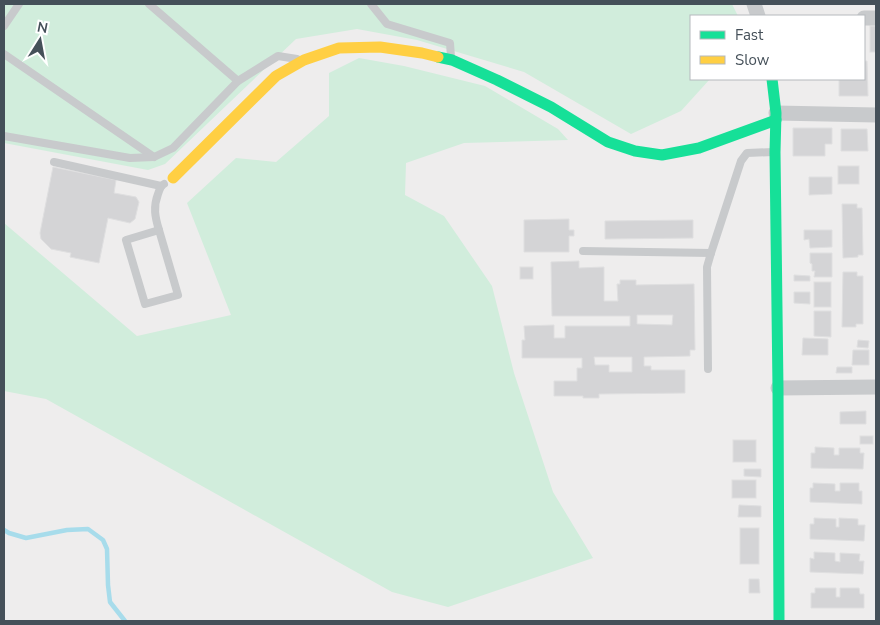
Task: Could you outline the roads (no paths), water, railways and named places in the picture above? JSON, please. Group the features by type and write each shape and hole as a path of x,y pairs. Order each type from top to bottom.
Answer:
{"street":[{"path":"173,178 276,76 304,60 340,48 380,47 452,60 551,107 608,142 635,151 662,155 699,148 776,116 876,115"},
{"path":"772,80 776,116 779,621"},
{"path":"778,388 876,387"}],"lane":[{"path":"4,26 19,4"},
{"path":"148,4 238,81"},
{"path":"371,4 387,24 450,43 452,60"},
{"path":"4,54 154,157"},
{"path":"4,136 130,158 154,157 173,148 238,81 278,56 304,60"},
{"path":"708,369 707,267 711,253 741,161 747,153 775,152"},
{"path":"54,162 161,186"},
{"path":"159,230 126,240 145,304 178,295 155,216 155,201 161,186 173,178"},
{"path":"583,251 711,253"}],"waterway":[{"path":"4,530 26,538 67,530 88,529 103,540 107,549 110,602 125,621"}]}
